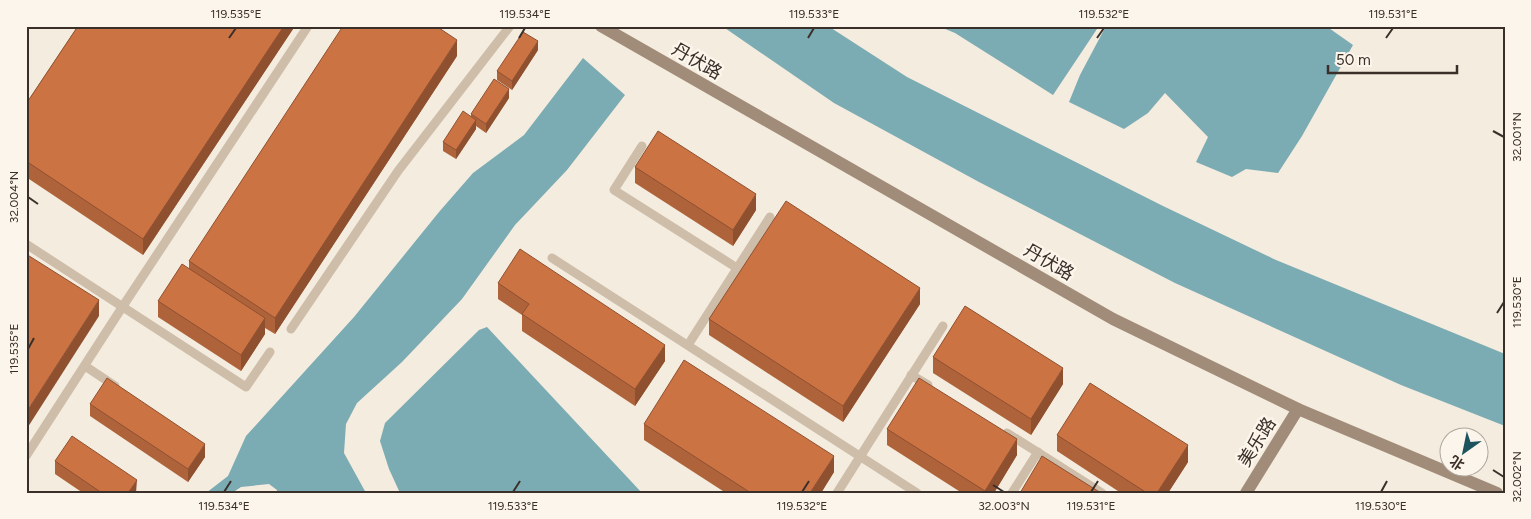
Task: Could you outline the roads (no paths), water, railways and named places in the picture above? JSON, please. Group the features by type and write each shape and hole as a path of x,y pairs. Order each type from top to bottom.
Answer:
{"main road":[{"name":"丹伏路","path":"601,26 1113,319 1298,409 1497,493"},
{"name":"美乐路","path":"1246,493 1298,409"}],"lane":[{"path":"26,456 308,26"},
{"path":"291,329 398,171 510,26"},
{"path":"642,146 614,190 737,268"},
{"path":"688,345 770,217"},
{"path":"26,244 246,386 270,352"},
{"path":"552,258 917,493"},
{"path":"837,493 943,326"},
{"path":"85,366 126,392"},
{"path":"911,374 936,390"},
{"path":"996,426 1102,493"},
{"path":"1012,493 1038,452"}],"water":[{"path":"722,26 828,26 907,77 1163,206 1276,260 1505,354 1505,426 1401,385 1175,283 979,182 834,103"},
{"path":"938,26 1099,26 1053,95 955,33"},
{"path":"1106,26 1326,26 1353,45 1302,136 1278,173 1246,169 1232,177 1196,162 1208,137 1165,93 1148,113 1124,129 1069,102 1080,75"},
{"path":"583,58 625,95 567,170 515,225 462,299 402,362 357,403 346,424 344,453 366,493 277,493 277,490 269,484 241,487 232,493 206,493 228,476 246,436 354,317 439,212 473,173 524,135"},
{"path":"487,327 642,493 400,493 389,469 380,441 385,423 479,330"}]}
